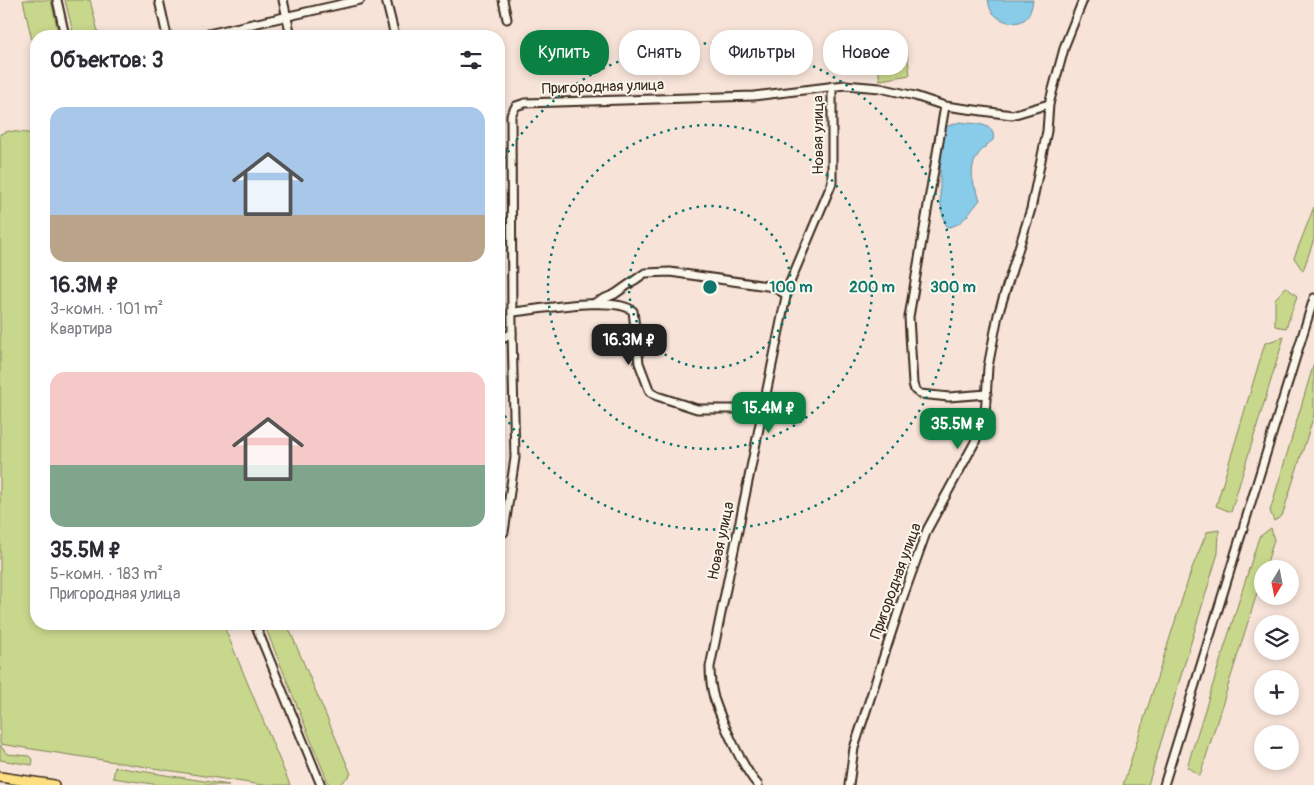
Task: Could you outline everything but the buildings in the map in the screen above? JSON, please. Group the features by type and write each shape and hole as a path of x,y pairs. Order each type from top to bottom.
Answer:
{"main road":[{"path":"0,777 54,785"}],"street":[{"path":"57,0 64,30"},
{"path":"159,0 166,30"},
{"path":"284,0 290,30"},
{"path":"226,30 360,0"},
{"path":"386,0 394,30"},
{"path":"503,0 507,19"},
{"name":"Пригородная улица","path":"849,785 854,748 903,597 928,530 975,442 985,416 988,367 998,315 1031,208 1047,131 1050,104 1064,45 1083,0"},
{"name":"Пригородная улица","path":"505,525 515,458 512,333 511,115 516,106 525,103 754,96 845,85 880,88 915,96 945,106 1012,115 1050,104"},
{"name":"Новая улица","path":"758,785 738,752 714,699 710,683 710,667 786,294 832,183 832,86"},
{"path":"945,106 909,317 913,384 915,390 920,394 950,397 987,394"},
{"path":"594,304 615,294 645,273 662,272 774,287 786,294"},
{"path":"1164,785 1314,298"},
{"path":"512,312 604,303 628,307 633,311 639,363 650,392 697,408 763,409"},
{"path":"505,337 512,333"},
{"path":"257,630 321,785"}],"green space":[{"path":"23,0 51,0 58,30 30,30 30,32"},
{"path":"65,0 90,0 98,30 72,30"},
{"path":"908,60 910,75 880,80 879,75 908,75"},
{"path":"9,131 30,133 30,630 225,630 290,785 262,785 0,744 0,134"},
{"path":"1314,207 1314,239 1303,271 1294,258"},
{"path":"1286,287 1297,296 1286,328 1275,326 1275,299"},
{"path":"1284,337 1231,512 1216,506 1265,343"},
{"path":"1314,363 1314,415 1282,516 1274,521 1270,511"},
{"path":"1271,528 1274,540 1268,560 1254,560 1254,603 1200,776 1187,767 1259,537"},
{"path":"1219,530 1218,553 1148,785 1123,785 1192,568 1207,532"},
{"path":"266,630 290,630 351,774 339,785 329,785"},
{"path":"0,745 7,754 29,756 33,760 32,765 0,760"},
{"path":"115,767 229,785 159,785 113,778"}],"water":[{"path":"988,0 1033,0 1028,16 1024,20 1013,23 997,17 990,8"},
{"path":"960,122 987,127 993,134 993,140 980,152 974,162 972,174 980,200 962,221 947,227 943,218 940,192 943,137 945,127"}]}
